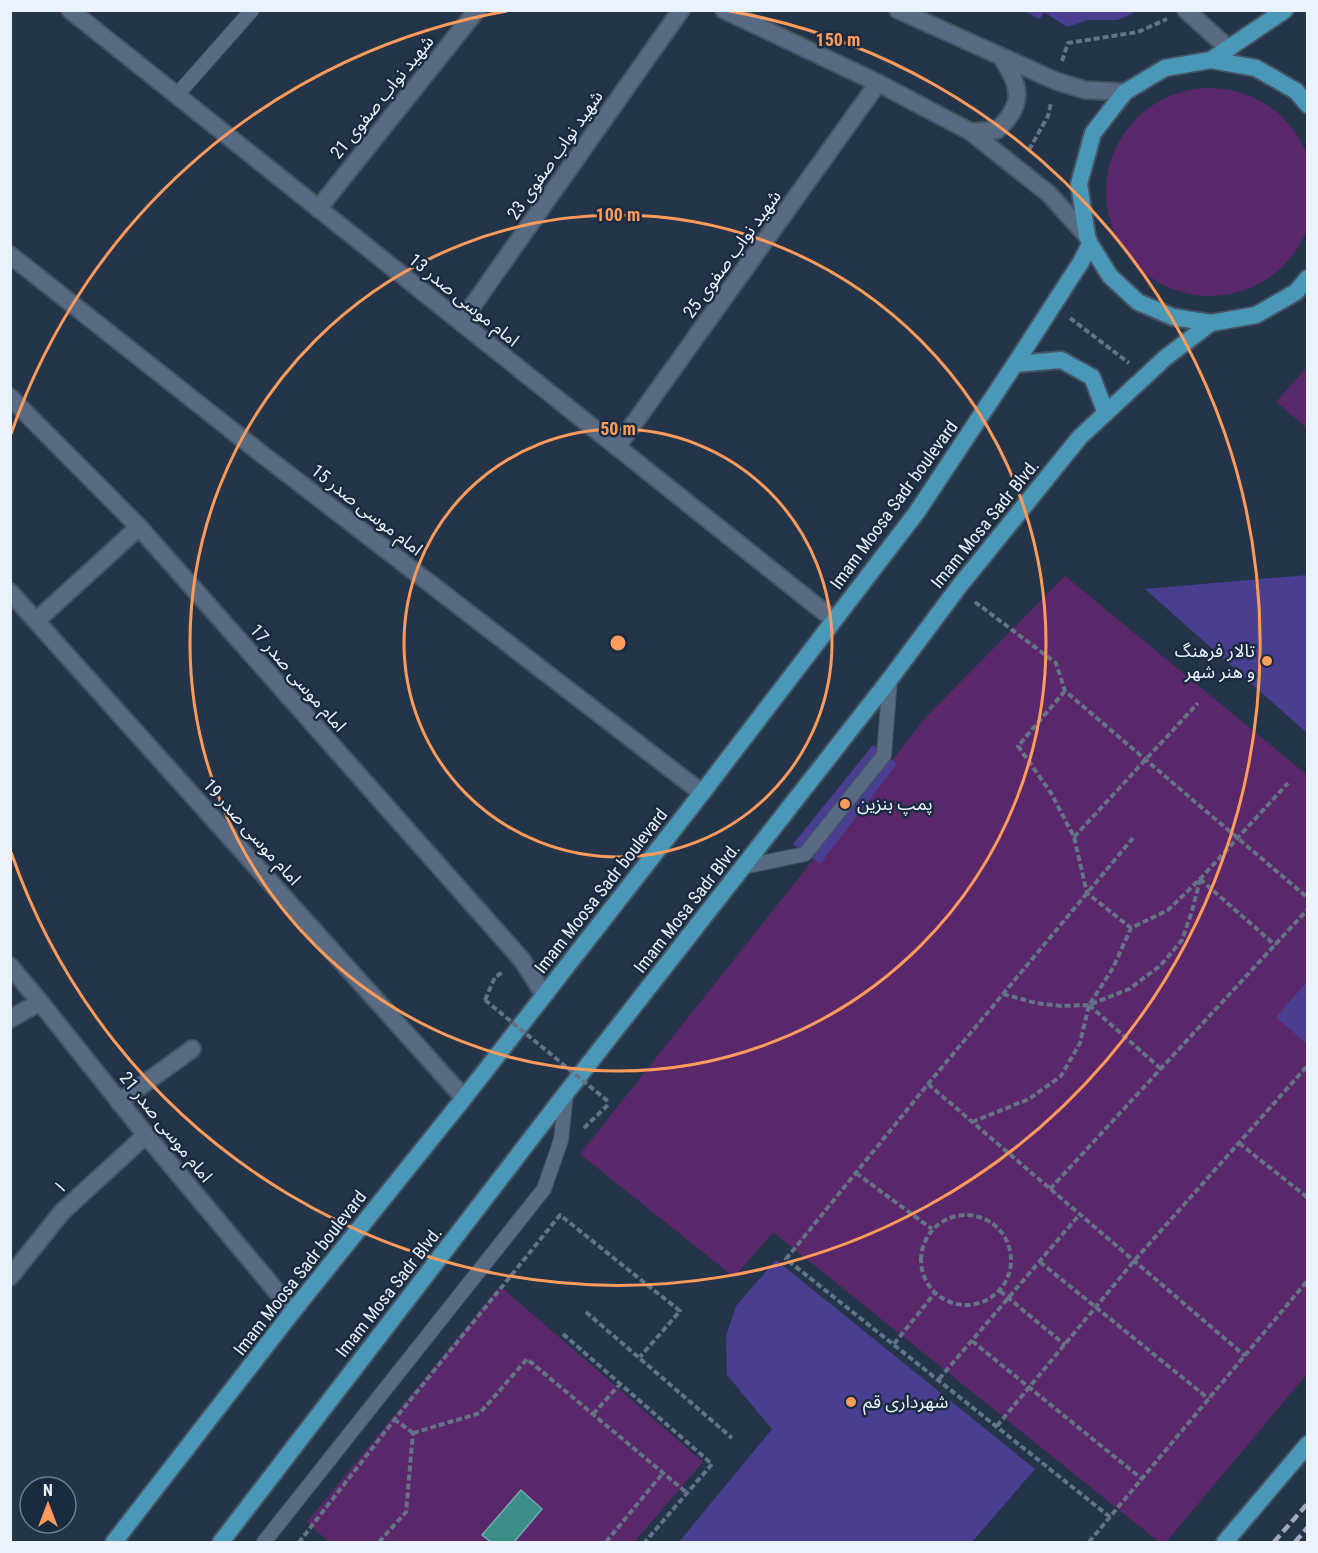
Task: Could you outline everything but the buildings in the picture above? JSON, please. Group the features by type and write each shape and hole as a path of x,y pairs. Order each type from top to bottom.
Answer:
{"main road":[{"path":"1211,60 1285,10"},
{"path":"1308,105 1296,91 1256,68 1211,60 1166,68 1125,92 1093,133 1079,184 1088,240 1110,276 1138,302 1173,317 1211,323 1256,315 1296,292 1308,278"},
{"name":"Imam Moosa Sadr boulevard","path":"114,1542 293,1311 464,1098 702,794 916,512 1016,364 1081,262 1088,240"},
{"name":"Imam Mosa Sadr Blvd.","path":"221,1542 957,589 1080,437 1165,358 1211,323"},
{"path":"1016,364 1061,360 1092,377 1106,413"},
{"path":"1225,1542 1308,1444"}],"street":[{"name":"امام موسی صدر 13","path":"69,10 834,620"},
{"name":"شهید نواب صفوی 21","path":"318,209 477,10"},
{"name":"شهید نواب صفوی 23","path":"461,322 681,10"},
{"path":"724,10 879,83 971,132 1049,194 1088,240"},
{"path":"898,10 1056,81 1085,90 1125,92"},
{"path":"1186,10 1229,48"},
{"path":"971,132 998,130 1012,114 1017,100 1017,88 1013,74 1001,57"},
{"name":"شهید نواب صفوی 25","path":"617,447 879,83"},
{"name":"امام موسی صدر 15","path":"10,255 249,444 702,794"},
{"name":"امام موسی صدر 17","path":"10,397 138,527 522,960 544,994"},
{"path":"36,621 138,527"},
{"name":"امام موسی صدر 19","path":"10,592 464,1098"},
{"name":"امام موسی صدر 21","path":"10,966 146,1135 293,1311"},
{"path":"10,1019 40,1002"},
{"path":"119,1102 192,1049"},
{"name":"۱","path":"10,1277 62,1212 146,1135"}],"lane":[{"path":"176,96 252,10"},
{"path":"743,867 805,854 884,755 890,678"},
{"path":"264,1542 544,1189 561,1140 566,1093"}],"path":[{"path":"1053,306 1146,376"},
{"path":"957,589 1056,663 1065,691 1308,898"},
{"path":"1065,691 1018,746 1051,794 1074,837 1087,893 1131,928"},
{"path":"1074,837 1198,703"},
{"path":"972,1122 1029,1100 1061,1076 1080,1043 1089,1005 1113,968 1131,928 1168,910 1200,879 1288,783"},
{"path":"1110,1517 786,1259 1133,838"},
{"path":"1200,879 1275,945"},
{"path":"1003,994 1036,1004 1089,1005 1129,989 1160,966 1182,940 1200,879"},
{"path":"1050,1189 1308,909"},
{"path":"495,977 485,1000 610,1103 576,1136"},
{"path":"1089,1005 1161,1069"},
{"path":"998,1426 1134,1261 1308,1065"},
{"path":"928,1084 1245,1356"},
{"path":"1239,1143 1308,1198"},
{"path":"856,1173 932,1229"},
{"path":"939,1379 1080,1214"},
{"path":"302,1542 300,1541 395,1419 560,1215 680,1311 640,1358"},
{"path":"976,1215 998,1226 1010,1246 1011,1254 1011,1270 1000,1291 979,1304 956,1305 934,1294 922,1273 921,1250 932,1229 952,1216 976,1215"},
{"path":"1040,1262 1209,1399"},
{"path":"1089,1542 1308,1280"},
{"path":"1000,1291 1065,1345"},
{"path":"894,1344 934,1294"},
{"path":"586,1312 732,1438"},
{"path":"563,1334 712,1464 645,1542"},
{"path":"972,1341 1142,1479"},
{"path":"413,1433 480,1413 527,1359 687,1493"},
{"path":"593,1413 620,1384"},
{"path":"375,1404 413,1433"},
{"path":"379,1542 406,1512 413,1433"},
{"path":"606,1542 663,1473"}],"shaded area":[{"path":"1200,88 1220,88 1240,92 1259,100 1284,118 1297,134 1306,152 1314,182 1310,222 1306,232 1297,250 1284,266 1268,279 1240,292 1220,296 1200,296 1180,292 1161,284 1136,266 1123,250 1110,222 1106,202 1106,182 1110,162 1118,143 1136,118 1152,105 1180,92"},
{"path":"1307,367 1307,428 1276,402"},
{"path":"1065,576 1307,775 1307,1374 1166,1542 1159,1542 773,1232 734,1277 580,1154 927,716"},
{"path":"500,1286 703,1462 634,1542 329,1542 307,1522"},
{"path":"521,1490 542,1509 514,1542 491,1542 482,1535"}],"railway":[{"path":"1274,1542 1308,1503"},
{"path":"1295,1542 1308,1527"}],"place":[{"name":"تالار فرهنگ و هنر شهر","path":"1267,661"},
{"name":"پمپ بنزین","path":"845,804"},
{"name":"شهرداری قم","path":"851,1402"}]}
